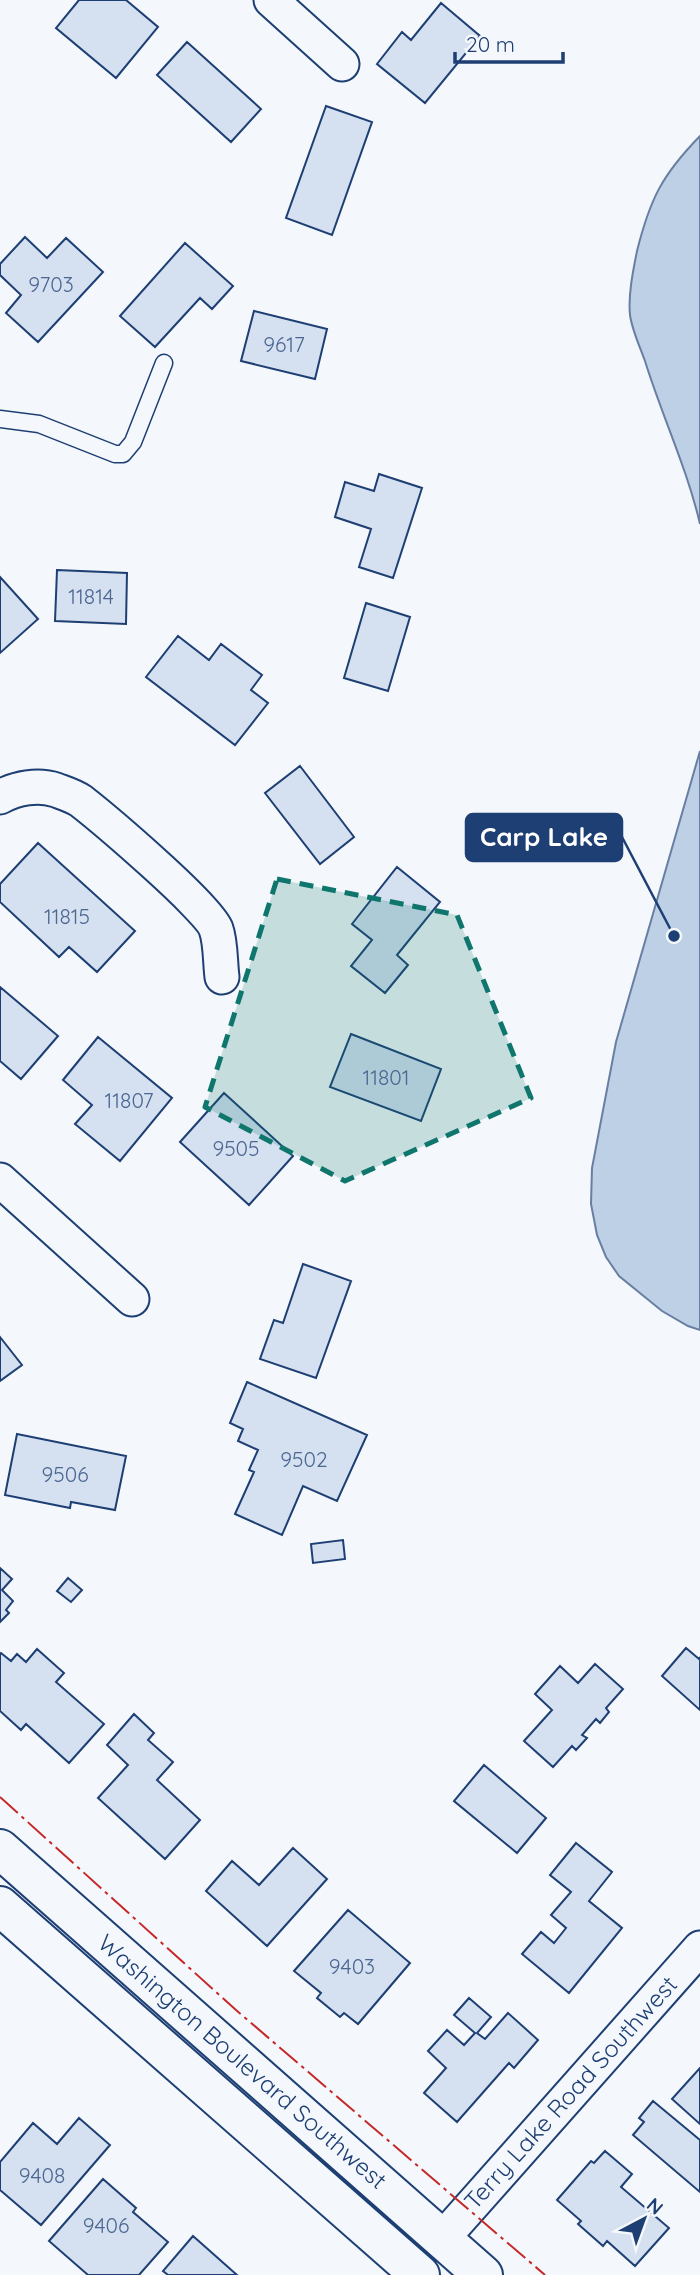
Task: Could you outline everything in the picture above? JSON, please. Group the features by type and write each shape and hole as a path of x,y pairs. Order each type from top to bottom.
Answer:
{"main road":[{"name":"Washington Boulevard Southwest","path":"0,1849 483,2275"},
{"name":"Washington Boulevard Southwest","path":"0,1906 420,2275"}],"street":[{"path":"271,0 342,64"},
{"path":"0,797 9,792 34,787 54,789 78,799 164,874 216,928 222,977"},
{"path":"0,1180 132,1298"},
{"name":"Terry Lake Road Southwest","path":"442,2239 700,1948"}],"lane":[{"path":"0,419 39,424 115,454 123,454 133,442 164,363"}],"highlighted area":[{"path":"277,879 457,915 531,1098 345,1181 205,1107"}],"water":[{"path":"700,136 700,524 681,462 634,332 630,307 637,251 653,202 676,163"},
{"path":"700,751 700,1330 662,1311 619,1276 606,1257 597,1235 591,1204 592,1168 616,1042"}],"building":[{"path":"79,0 126,0 158,27 116,78 56,28"},
{"path":"441,3 480,36 425,103 377,64 402,32 411,40"},
{"path":"187,42 261,109 231,142 157,75"},
{"path":"326,106 372,122 332,235 286,218"},
{"path":"25,237 47,258 66,238 103,272 38,342 6,313 21,295 0,275 0,264"},
{"path":"185,243 233,286 212,309 200,298 155,347 120,316"},
{"path":"254,311 327,329 315,379 241,361"},
{"path":"379,474 422,488 393,578 359,567 371,529 335,517 345,482 374,491"},
{"path":"57,570 127,573 126,624 55,621"},
{"path":"0,577 38,619 0,653"},
{"path":"366,603 410,617 388,691 344,678"},
{"path":"178,636 209,660 221,644 262,675 251,690 268,703 235,745 146,677"},
{"path":"300,766 354,837 320,864 265,793"},
{"path":"38,843 135,931 97,972 69,947 59,957 0,902 0,884"},
{"path":"397,867 440,902 397,955 408,965 385,993 351,966 372,940 352,924"},
{"path":"0,987 58,1036 21,1079 0,1061"},
{"path":"351,1034 441,1069 421,1121 330,1087"},
{"path":"98,1037 172,1098 120,1161 75,1124 92,1105 63,1080"},
{"path":"224,1093 293,1156 249,1205 180,1142"},
{"path":"303,1264 351,1281 316,1378 260,1359 274,1320 283,1323"},
{"path":"0,1337 22,1365 0,1381"},
{"path":"247,1382 367,1435 337,1501 303,1486 282,1535 235,1514 254,1472 249,1470 258,1450 238,1441 243,1429 230,1423"},
{"path":"17,1434 126,1456 115,1510 71,1502 70,1508 5,1495"},
{"path":"343,1540 345,1559 313,1563 311,1544"},
{"path":"0,1568 12,1579 2,1590 13,1601 6,1610 9,1613 0,1622"},
{"path":"68,1578 82,1590 71,1602 57,1591"},
{"path":"686,1648 699,1659 700,1657 700,1710 662,1676"},
{"path":"37,1649 64,1673 56,1682 104,1724 69,1763 26,1724 21,1730 0,1711 0,1654 11,1661 17,1654 26,1662"},
{"path":"595,1664 623,1689 606,1708 609,1712 600,1723 596,1719 582,1735 587,1738 576,1750 572,1746 553,1767 524,1741 552,1710 535,1694 560,1666 578,1683"},
{"path":"134,1714 154,1733 148,1740 173,1762 157,1780 200,1820 165,1859 98,1798 128,1765 107,1745"},
{"path":"484,1765 546,1818 517,1853 454,1801"},
{"path":"576,1843 612,1872 589,1901 622,1928 569,1993 522,1954 541,1932 554,1943 566,1928 551,1915 571,1892 550,1875"},
{"path":"293,1848 327,1879 267,1946 206,1891 232,1861 259,1885"},
{"path":"348,1910 410,1963 358,2024 344,2013 340,2017 317,1998 321,1993 294,1971"},
{"path":"469,1998 491,2017 477,2033 485,2039 508,2013 538,2040 514,2068 509,2063 457,2122 424,2093 446,2068 428,2051 447,2030 464,2045 475,2033 454,2015"},
{"path":"700,2068 700,2124 672,2099"},
{"path":"653,2101 700,2140 700,2192 633,2135 644,2122 639,2118"},
{"path":"79,2118 110,2145 41,2225 0,2190 0,2162 33,2123 57,2144"},
{"path":"605,2151 632,2174 621,2187 669,2228 635,2266 607,2241 603,2246 578,2224 581,2221 557,2200 591,2161 594,2163"},
{"path":"103,2179 136,2208 133,2212 168,2242 139,2275 88,2275 49,2241"},
{"path":"193,2236 237,2275 168,2275 163,2271"}],"power":[{"path":"0,1797 236,2010 545,2275"}],"place":[{"name":"Carp Lake","path":"674,936"}]}
